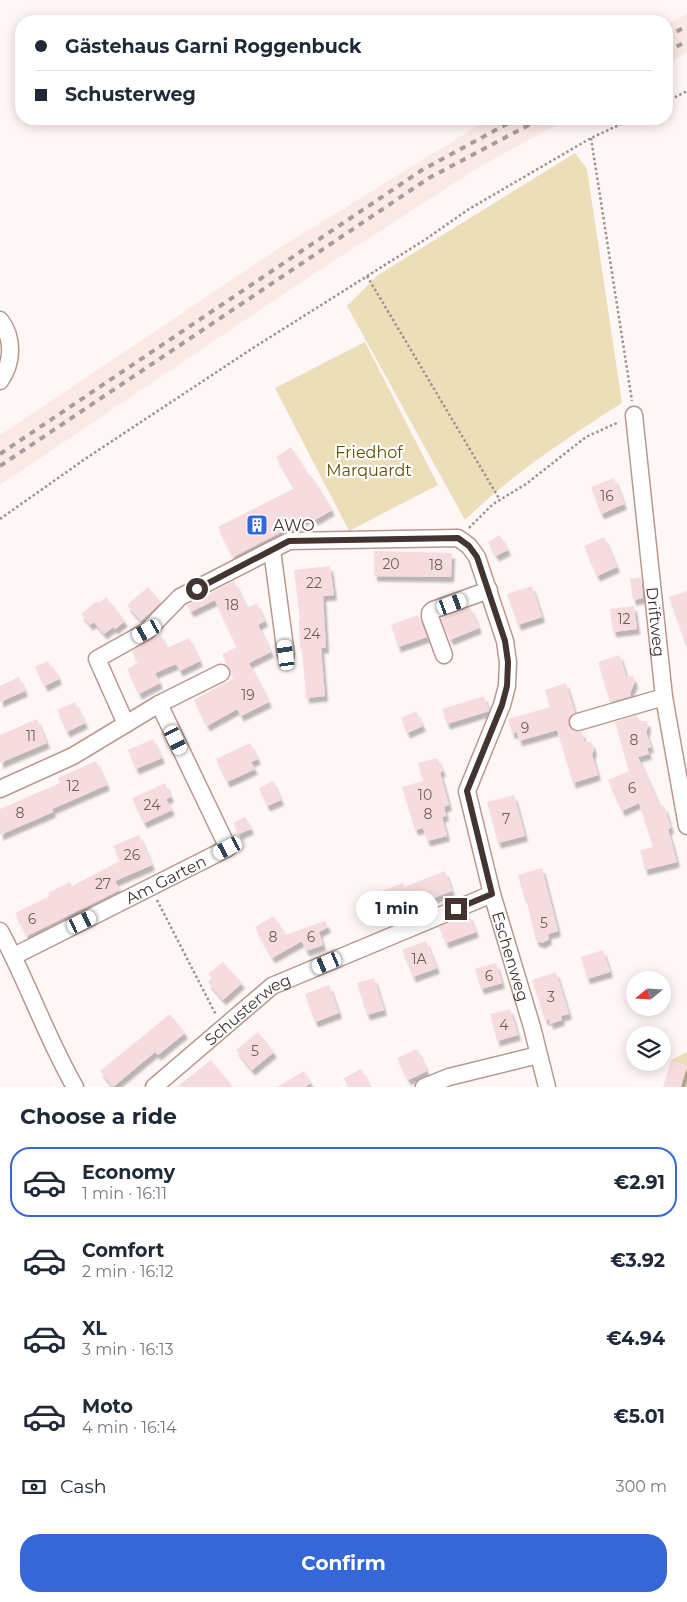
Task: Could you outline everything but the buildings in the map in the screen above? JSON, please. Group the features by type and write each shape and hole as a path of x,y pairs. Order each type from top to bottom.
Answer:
{"street":[{"path":"0,320 8,334 10,345 8,366 0,381"},
{"name":"Driftweg","path":"634,415 664,697 687,826"},
{"path":"126,724 96,659 147,631 180,597 289,541 458,538"},
{"name":"Eschenweg","path":"458,538 469,546 477,557 505,641 508,662 507,686 502,705 467,791 492,894 532,1027 547,1087"},
{"path":"272,550 286,655"},
{"path":"444,655 430,613 433,610 489,590"},
{"path":"0,789 73,756 159,704 220,673"},
{"path":"578,722 664,697"},
{"name":"Am Garten","path":"14,956 228,848 159,704"},
{"name":"Schusterweg","path":"154,1087 272,986 492,894"},
{"path":"0,931 14,956 61,1064 75,1087"},
{"path":"424,1087 449,1078 538,1055"},
{"path":"61,1064 66,1087"}],"path":[{"path":"673,98 687,91"},
{"path":"0,518 85,459 253,348 426,239 469,209 592,138 619,125"},
{"path":"458,538 493,504 526,484 586,437 634,415 592,138"},
{"path":"367,276 500,500"},
{"path":"151,888 223,1028"}],"shaded area":[{"path":"687,14 687,53 673,60 673,21"},
{"path":"479,125 556,125 476,169 306,279 0,485 0,435 281,247"}],"green space":[{"path":"575,153 587,169 622,403 540,457 465,520 347,306 378,275"},
{"name":"Friedhof Marquardt","path":"365,342 438,485 349,531 275,388"},
{"path":"687,1052 687,1066 671,1060"},
{"path":"687,1066 686,1087 676,1087"}],"railway":[{"path":"673,33 687,26"},
{"path":"673,48 687,41"},
{"path":"0,454 422,170 505,125"},
{"path":"0,466 429,178 529,125"}],"place":[{"name":"AWO","path":"257,525"}],"route":[{"path":"197,589 289,541 458,538 469,546 477,557 489,590 505,641 508,662 507,686 502,705 467,791 492,894 456,909"}]}
